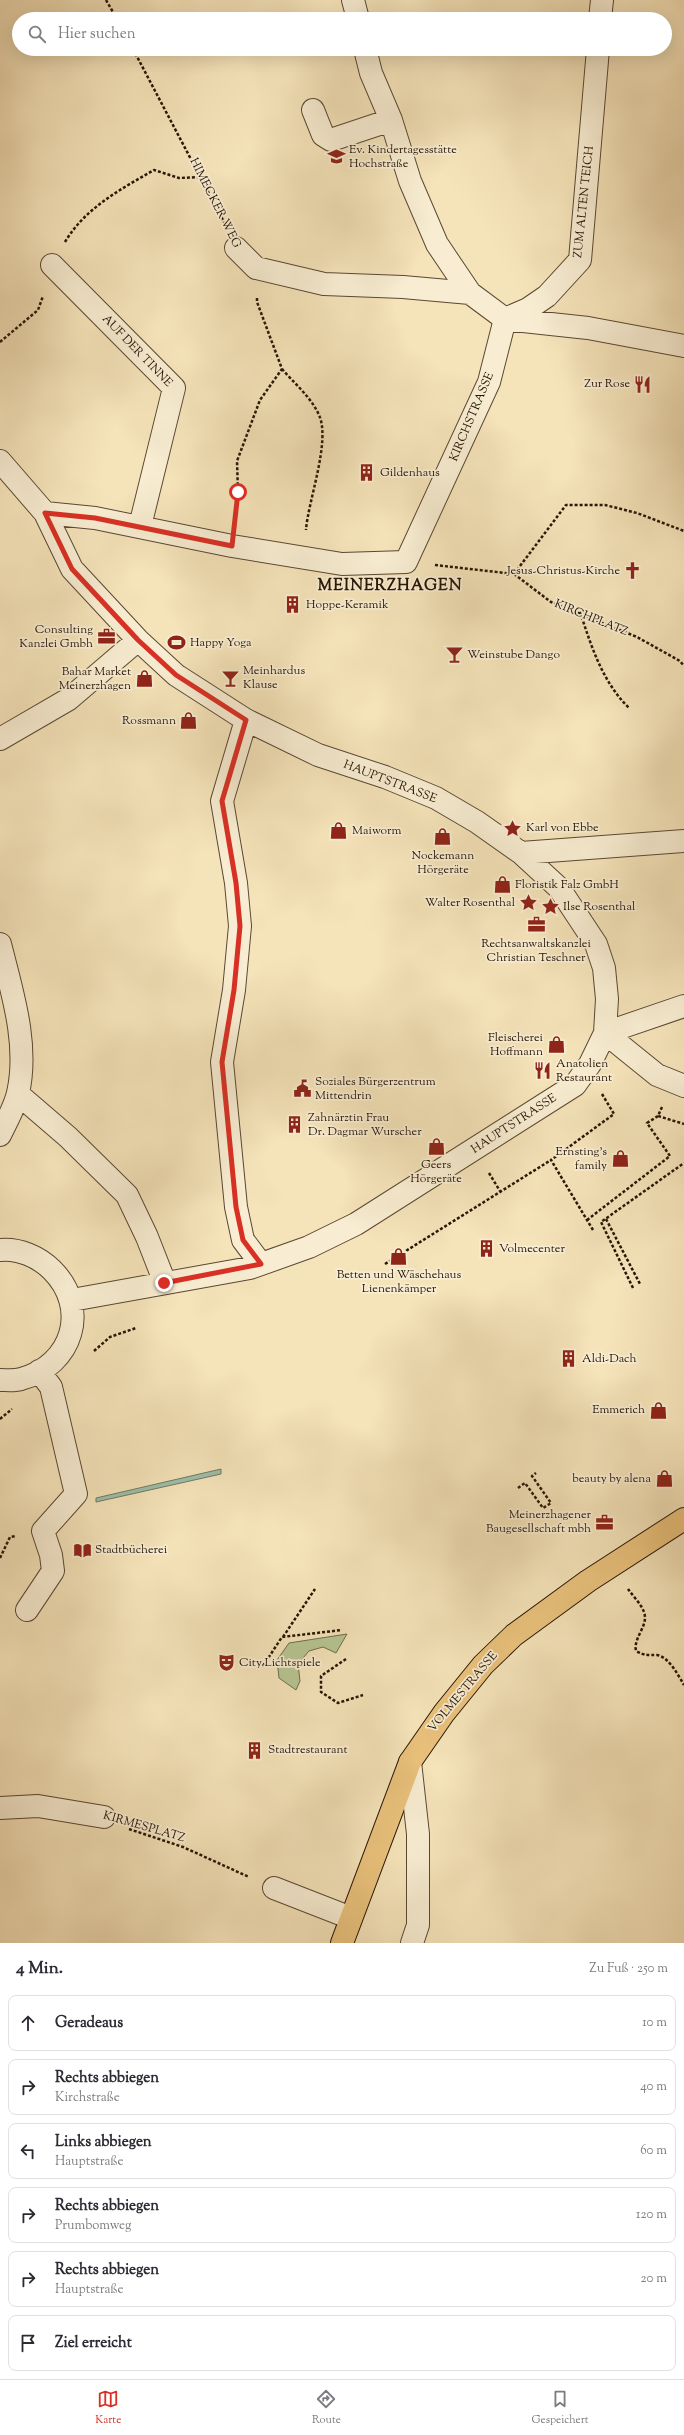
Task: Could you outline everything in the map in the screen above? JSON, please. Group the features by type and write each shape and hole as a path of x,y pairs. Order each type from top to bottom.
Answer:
{"main road":[{"name":"VOLMESTRASSE","path":"342,1943 410,1762 426,1736 469,1681 514,1635 612,1565 684,1519"}],"street":[{"path":"353,0 356,12"},
{"path":"601,12 602,0"},
{"path":"367,56 371,73 391,120 410,181 436,244 470,293 505,319 588,328 684,346"},
{"name":"ZUM ALTEN TEICH","path":"505,319 528,309 547,296 580,260 597,56"},
{"path":"313,110 323,135 330,140 391,120"},
{"name":"HIMECKER WEG","path":"236,248 256,268"},
{"name":"AUF DER TINNE","path":"52,265 174,388 140,526"},
{"path":"256,268 324,284 403,287 470,293"},
{"name":"KIRCHSTRASSE","path":"406,562 489,382 505,319"},
{"name":"HAUPTSTRASSE","path":"0,461 45,513 72,569 138,640 176,675 246,720 318,755 385,777 436,798 477,822 521,853 559,888 596,944 604,968 607,998 605,1033 587,1069 575,1085 548,1104 356,1224 309,1246 261,1264 72,1300"},
{"path":"45,513 95,518 304,559 348,564 406,562"},
{"path":"0,739 69,699 138,640"},
{"path":"246,720 222,801 236,883 240,926 234,990 222,1062 236,1207 243,1240 261,1264"},
{"path":"521,853 684,841"},
{"path":"0,944 11,990 22,1052 18,1094 0,1135"},
{"path":"605,1033 684,1006"},
{"path":"605,1033 657,1075 684,1086"},
{"path":"18,1094 68,1137 127,1195 147,1237 164,1283"},
{"path":"0,1250 8,1249 32,1255 45,1263 66,1285 72,1300 74,1314 70,1336 64,1348 51,1362 39,1371 21,1379 0,1380"},
{"path":"27,1610 53,1571 51,1555 44,1531 76,1494 51,1387 39,1371"},
{"path":"410,1762 418,1841 418,1925 412,1943"},
{"path":"0,1808 38,1806 113,1822"},
{"path":"274,1888 351,1918"}],"path":[{"path":"106,0 112,12"},
{"name":"HIMECKER WEG","path":"137,56 202,177 236,248"},
{"path":"0,342 38,310 52,265 73,229 110,196 154,170 179,178 202,177"},
{"path":"256,268 257,302 282,369 304,394 319,415 322,442 306,528 304,559"},
{"path":"232,546 238,492 237,461 260,400 282,369"},
{"path":"406,562 514,574 566,505 605,505 637,513 684,531"},
{"name":"KIRCHPLATZ","path":"514,574 551,602 580,612 637,637 680,661 684,666"},
{"path":"580,612 601,671 611,688 629,708"},
{"path":"385,1264 551,1160 614,1114 587,1069"},
{"path":"586,1220 670,1156 647,1122 658,1116"},
{"path":"551,1160 593,1230"},
{"path":"633,1288 602,1222 684,1163"},
{"path":"606,1219 640,1284"},
{"path":"518,1488 526,1483 543,1508 551,1503 532,1476 536,1473"},
{"path":"612,1565 644,1612 645,1622 635,1644 636,1651 644,1656 658,1655 667,1660 684,1685"},
{"path":"263,1666 315,1589"},
{"path":"282,1637 342,1630"},
{"path":"346,1658 321,1676 321,1692 338,1703 364,1695"},
{"name":"KIRMESPLATZ","path":"113,1822 183,1847 274,1888"}],"shaded area":[{"path":"221,1469 221,1474 96,1502 96,1498"},
{"path":"347,1634 336,1653 323,1647 309,1651 298,1664 300,1681 296,1690 279,1678 277,1660 289,1643"}],"place":[{"name":"Ev. Kindertagesstätte Hochstraße","path":"336,157"},
{"name":"Zur Rose","path":"643,384"},
{"name":"Gildenhaus","path":"367,473"},
{"name":"Jesus-Christus-Kirche","path":"633,571"},
{"name":"Hoppe-Keramik","path":"293,605"},
{"name":"Consulting Kanzlei Gmbh","path":"106,637"},
{"name":"Happy Yoga","path":"177,643"},
{"name":"Weinstube Dango","path":"454,655"},
{"name":"Meinhardus Klause","path":"230,678"},
{"name":"Bahar Market Meinerzhagen","path":"144,679"},
{"name":"Rossmann","path":"189,721"},
{"name":"Karl von Ebbe","path":"513,828"},
{"name":"Maiworm","path":"339,831"},
{"name":"Nockemann Hörgeräte","path":"443,837"},
{"name":"Floristik Falz GmbH","path":"502,885"},
{"name":"Walter Rosenthal","path":"528,903"},
{"name":"Ilse Rosenthal","path":"550,907"},
{"name":"Rechtsanwaltskanzlei Christian Teschner","path":"536,925"},
{"name":"Fleischerei Hoffmann","path":"556,1045"},
{"name":"Anatolien Restaurant","path":"543,1071"},
{"name":"Soziales Bürgerzentrum Mittendrin","path":"302,1089"},
{"name":"Zahnärztin Frau Dr. Dagmar Wurscher","path":"295,1125"},
{"name":"Geers Hörgeräte","path":"436,1146"},
{"name":"Ernsting's family","path":"620,1159"},
{"name":"Volmecenter","path":"486,1249"},
{"name":"Betten und Wäschehaus Lienenkämper","path":"399,1256"},
{"name":"Aldi-Dach","path":"569,1359"},
{"name":"Emmerich","path":"658,1410"},
{"name":"beauty by alena","path":"664,1479"},
{"name":"Meinerzhagener Baugesellschaft mbh","path":"604,1522"},
{"name":"Stadtbücherei","path":"82,1550"},
{"name":"City Lichtspiele","path":"226,1663"},
{"name":"Stadtrestaurant","path":"255,1750"}],"district":[{"name":"MEINERZHAGEN","path":"390,586"}],"route":[{"path":"164,1283 250,1268 261,1264 243,1240 236,1207 222,1062 234,990 240,926 236,883 222,801 246,720 176,675 138,640 72,569 45,513 95,518 232,546 238,492"}]}
